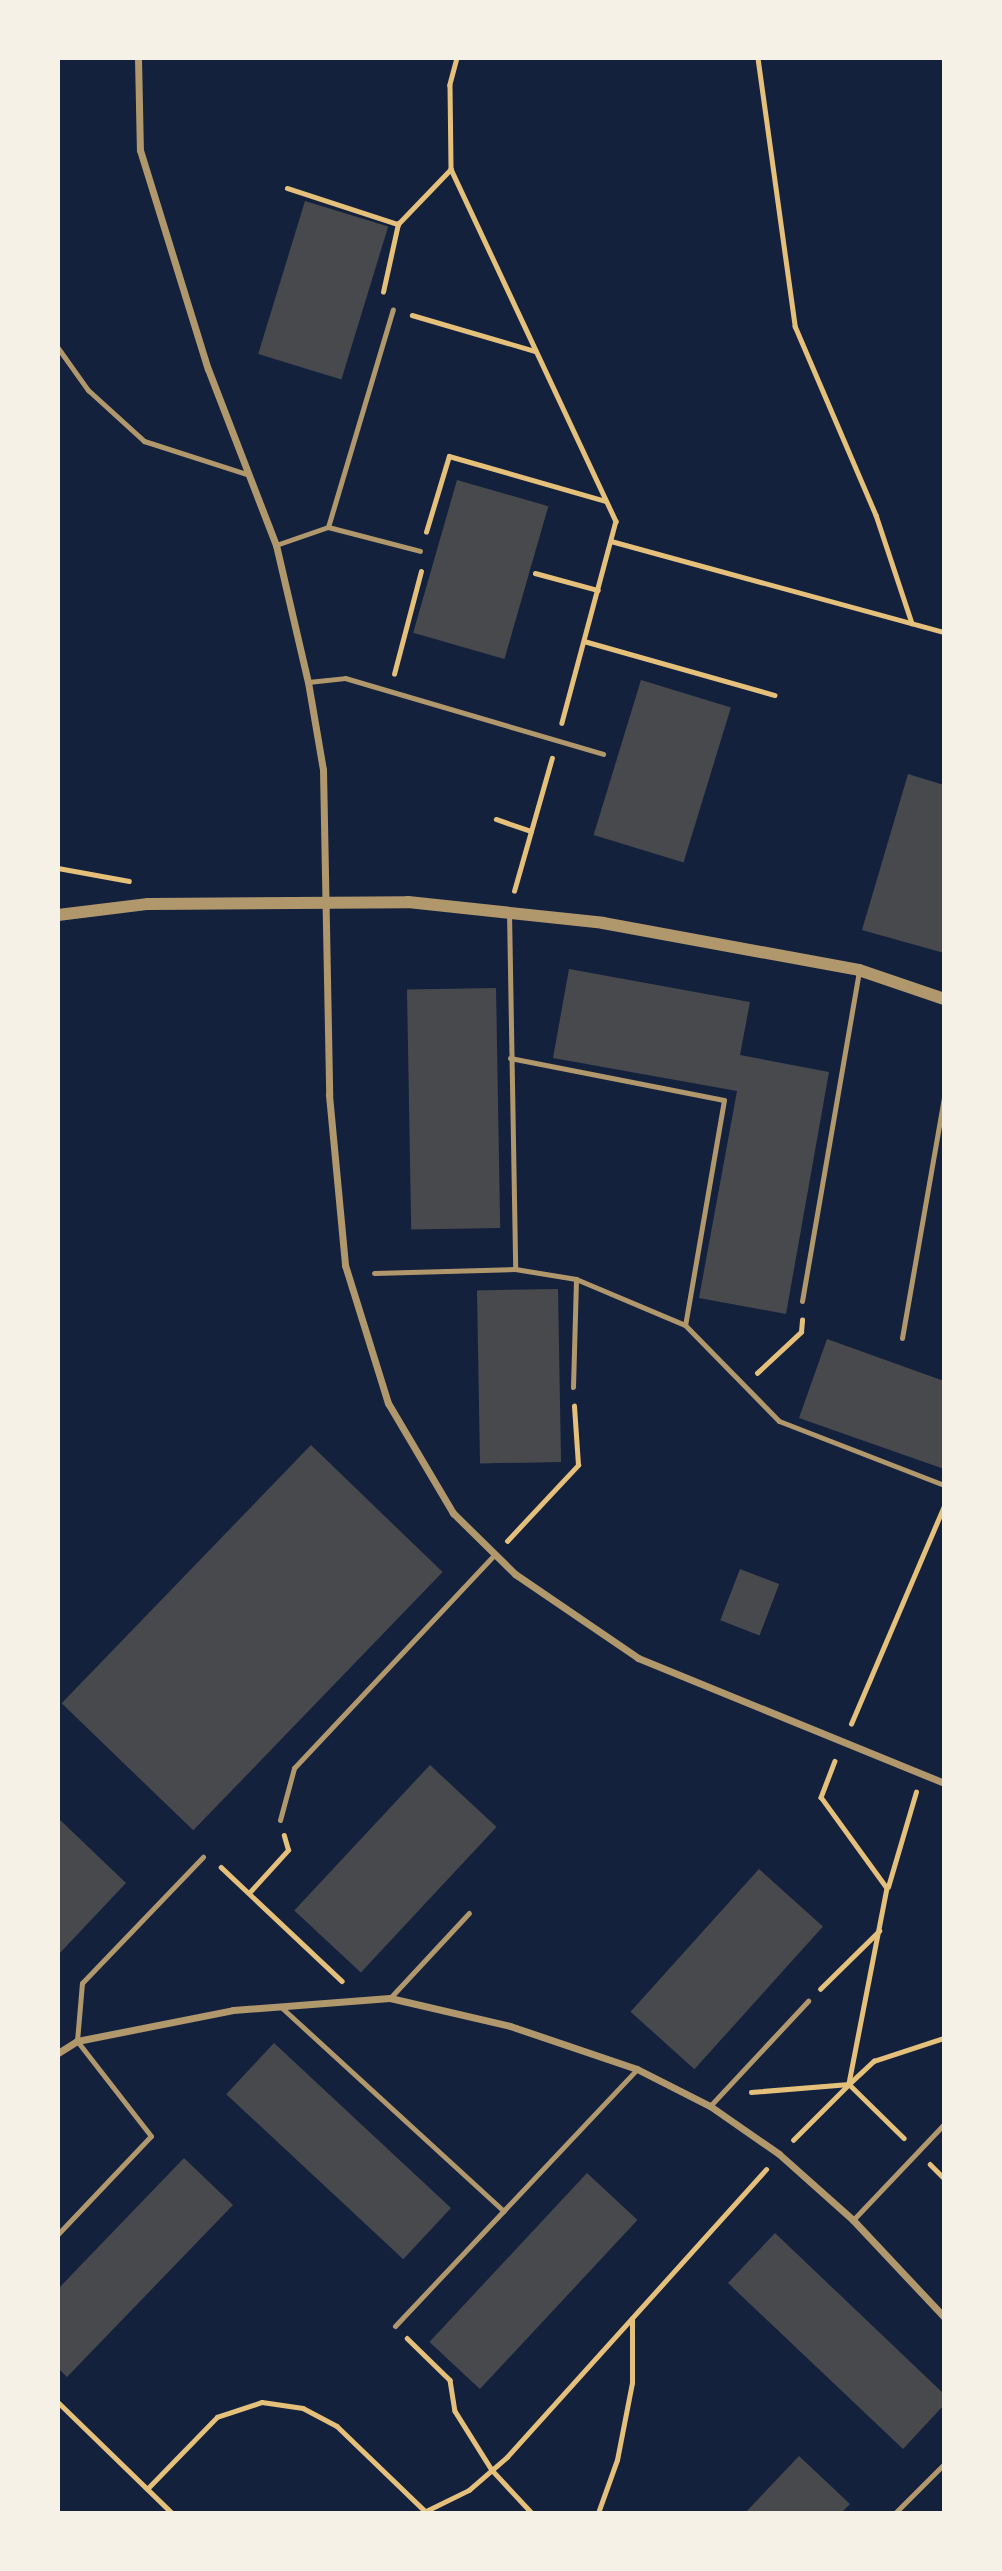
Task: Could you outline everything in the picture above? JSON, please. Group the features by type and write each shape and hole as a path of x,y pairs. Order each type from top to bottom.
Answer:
{"street":[{"path":"138,58 140,150 247,474 276,545 307,682 323,770 323,901 329,1095 345,1265 388,1403 453,1513 495,1554 638,1658 944,1783"},
{"path":"58,915 148,904 323,901 509,912 859,970 944,999"},
{"path":"58,2053 77,2041 233,2010 390,1998 510,2026 637,2069 710,2106 779,2154 853,2220 944,2317"}],"lane":[{"path":"328,527 393,309"},
{"path":"58,348 88,390 144,441 247,474"},
{"path":"276,545 328,527 420,551"},
{"path":"307,682 345,678 603,754"},
{"path":"509,912 515,1269"},
{"path":"802,1301 859,970"},
{"path":"510,1058 724,1100 685,1325"},
{"path":"902,1338 944,1098"},
{"path":"374,1273 515,1269 576,1279 685,1325 779,1421 944,1485"},
{"path":"573,1387 576,1279"},
{"path":"280,1820 294,1768 495,1554"},
{"path":"58,2234 151,2136 77,2041 82,1983 203,1857"},
{"path":"390,1998 468,1913"},
{"path":"710,2106 808,2001"},
{"path":"281,2007 504,2211"},
{"path":"395,2326 637,2069"},
{"path":"853,2220 944,2124"},
{"path":"895,2513 944,2464"}],"path":[{"path":"457,58 450,85 451,169 616,521 509,912"},
{"path":"758,58 795,326 876,515 912,623"},
{"path":"451,169 398,224 380,287 393,309 536,351"},
{"path":"287,188 398,224"},
{"path":"389,690 421,571 420,551 449,456 607,501"},
{"path":"611,541 944,632"},
{"path":"535,573 598,590"},
{"path":"584,641 775,695"},
{"path":"496,819 531,831"},
{"path":"58,868 128,880 138,889"},
{"path":"744,1385 801,1332 802,1301"},
{"path":"495,1554 578,1465 573,1387"},
{"path":"887,1888 821,1797 944,1506"},
{"path":"849,2084 887,1888 921,1774"},
{"path":"249,1893 288,1850 280,1820"},
{"path":"203,1857 206,1853 363,2001"},
{"path":"808,2001 879,1930"},
{"path":"147,2489 217,2417 262,2402 303,2408 337,2426 424,2513 492,2470 779,2154 874,2061 944,2038"},
{"path":"725,2090 772,2093 849,2084"},
{"path":"849,2084 944,2178"},
{"path":"598,2513 617,2460 632,2383 632,2318"},
{"path":"395,2326 450,2380 456,2411 492,2470 532,2513"},
{"path":"58,2402 172,2513"}],"building":[{"path":"305,201 388,226 341,379 258,354"},
{"path":"457,480 548,506 504,659 413,633"},
{"path":"641,680 731,707 684,862 594,835"},
{"path":"908,774 944,785 944,953 862,930"},
{"path":"569,969 750,1002 740,1055 829,1072 786,1314 699,1298 737,1091 553,1058"},
{"path":"496,988 500,1228 411,1230 407,990"},
{"path":"558,1289 561,1462 480,1463 477,1290"},
{"path":"827,1339 944,1381 944,1469 799,1418"},
{"path":"311,1445 443,1572 193,1830 62,1703"},
{"path":"740,1569 779,1584 760,1635 720,1620"},
{"path":"430,1765 497,1827 361,1973 294,1911"},
{"path":"58,1818 126,1883 58,1955"},
{"path":"759,1869 823,1927 694,2069 631,2012"},
{"path":"274,2043 451,2208 403,2259 226,2094"},
{"path":"184,2158 233,2205 67,2377 58,2368 58,2289"},
{"path":"587,2173 637,2220 480,2389 429,2342"},
{"path":"775,2233 944,2394 944,2405 903,2449 728,2283"},
{"path":"799,2456 850,2504 841,2513 745,2513"}]}
